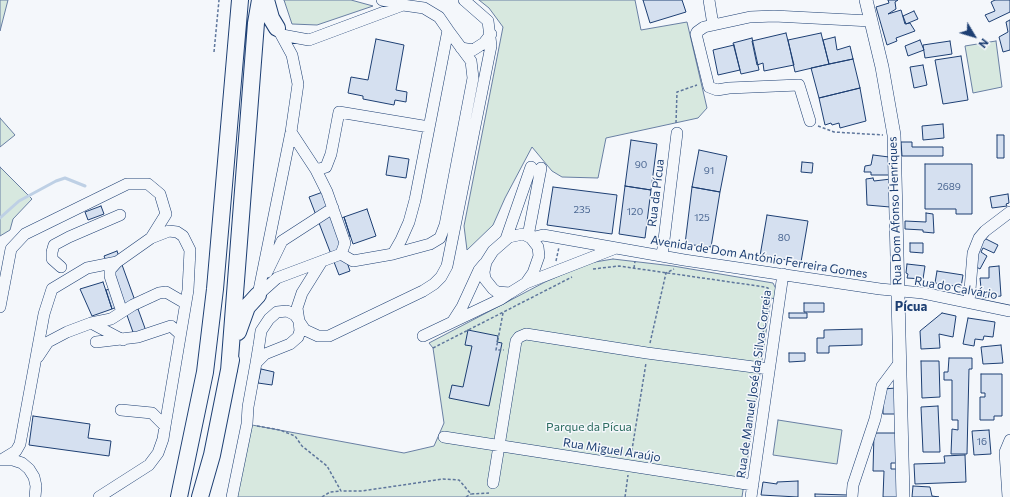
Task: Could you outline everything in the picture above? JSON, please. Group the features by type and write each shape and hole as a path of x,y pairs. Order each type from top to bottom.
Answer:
{"highway":[{"path":"179,497 205,372 215,289 240,0"},
{"path":"229,371 256,23 260,0"},
{"path":"266,0 271,18 280,31"},
{"path":"200,497 212,455 241,319 247,307 258,294"},
{"path":"173,497 186,462"}],"main road":[{"name":"Rua Dom Afonso Henriques","path":"866,0 894,135 903,497"}],"street":[{"path":"341,254 353,261 393,254 430,244 440,238 446,225 473,78 471,61 439,17 424,8 382,0"},
{"path":"232,497 247,424 261,331 269,319 277,312 287,311 295,315 305,330 318,336 329,336 434,284 441,278 447,266 492,46 488,21 464,0"},
{"path":"708,0 713,25"},
{"path":"280,31 309,40 403,4"},
{"path":"810,121 799,85 729,88 717,90 709,87 706,82 696,34 697,32 704,27 750,17 774,16 871,21"},
{"path":"393,254 409,222 415,200 448,30"},
{"path":"258,294 291,132 298,84 292,55 280,31"},
{"path":"461,48 473,50 484,43 491,34"},
{"path":"316,170 326,167 331,154 339,112 429,127"},
{"path":"258,294 277,278 341,254 345,243 333,208 316,170 291,132"},
{"name":"Rua da Pícua","path":"662,256 677,133"},
{"path":"453,321 462,307 479,270 493,250 506,239 536,168 529,237 538,247 539,256 533,273 526,283"},
{"path":"0,307 11,249 25,234 127,184 148,184 160,194 166,214 151,238"},
{"path":"258,294 282,241 333,208"},
{"path":"969,302 973,253 979,238 985,231 1010,212"},
{"path":"61,267 52,259 54,245 69,237 120,216"},
{"path":"99,497 149,465 158,453 165,426 188,290 190,250 188,243 183,236 177,232 169,231 151,238 117,262 110,270 110,276 122,312"},
{"name":"Avenida de Dom António Ferreira Gomes","path":"506,239 517,234 529,237 543,235 662,256 897,292"},
{"path":"423,336 501,298 526,283 617,247"},
{"path":"256,363 265,354 290,344 298,337 300,331 297,308 302,293 322,261"},
{"path":"2,460 16,451 20,444 44,314 52,288 87,268 117,262"},
{"path":"486,262 484,272 489,285 497,292 510,293"},
{"name":"Rua de Manuel José da Silva Correia","path":"751,497 783,274"},
{"path":"35,363 48,342 67,332 91,323 111,320 122,312 159,293 166,292 185,303"},
{"name":"Rua do Calvário","path":"897,292 923,293 1010,310"},
{"path":"91,323 123,340"},
{"path":"96,342 123,340 138,337 171,326 180,334"},
{"path":"493,483 514,351 519,337 526,334 647,354 769,369"},
{"path":"852,497 853,485 875,419 882,386 900,362"},
{"path":"121,410 152,413 165,426"},
{"name":"Rua Miguel Araújo","path":"444,437 753,485"},
{"path":"1008,497 1004,452 1010,440"},
{"path":"2,460 13,460 22,463 29,469 34,477 36,486 35,497"}],"path":[{"path":"214,52 219,0"},
{"path":"677,133 677,92 706,82"},
{"path":"810,121 822,128 834,132 894,135"},
{"path":"590,269 619,266 768,288 759,357 758,359 754,359 753,367"},
{"path":"625,497 647,354 666,273"},
{"path":"433,348 573,276"},
{"path":"502,313 496,350 514,351"},
{"path":"247,424 280,430 295,436 302,446 327,466 341,491"},
{"path":"322,497 330,492 362,491 443,479 459,480 471,494"},
{"path":"489,497 493,483"},
{"path":"466,497 471,494 489,493"}],"green space":[{"path":"0,0 8,0 0,31"},
{"path":"284,0 351,0 373,6 317,25 292,24"},
{"path":"479,0 635,0 641,30 687,22 707,108 698,118 606,138 598,178 562,177 552,171 532,147 505,198 493,225 467,250 464,226 503,27 489,8"},
{"path":"996,41 1002,87 973,93 965,46"},
{"path":"0,118 15,135 0,147"},
{"path":"0,167 32,199 13,219 10,230 0,236"},
{"name":"Parque da Pícua","path":"613,259 673,266 773,283 776,289 775,299 771,298 742,497 236,497 252,425 404,453 434,446 444,423 433,348 429,343 545,282 589,263"},
{"path":"778,420 842,430 837,464 773,455"}],"building":[{"path":"643,0 682,0 686,12 650,23"},
{"path":"888,0 898,0 895,2 896,9 888,14 901,10 905,24 910,23 915,31 896,38 897,41 887,45 876,7 889,3"},
{"path":"995,0 1010,0 1010,12 989,22 985,15 995,11 991,2"},
{"path":"914,11 918,19 906,24 903,16"},
{"path":"1010,20 1010,50 1003,52 999,37 1008,32 1006,22"},
{"path":"786,33 794,65 764,71 763,63 757,65 752,41"},
{"path":"821,33 829,64 795,72 788,40"},
{"path":"835,37 837,50 850,46 853,59 829,64 823,40"},
{"path":"752,38 759,70 741,74 733,43"},
{"path":"376,39 404,45 396,90 407,92 406,102 395,100 394,105 363,99 363,96 348,93 351,77 368,80"},
{"path":"920,40 924,50 908,56 905,46"},
{"path":"950,41 952,54 925,58 923,45"},
{"path":"734,45 740,70 718,75 713,50"},
{"path":"961,56 968,100 943,104 935,60"},
{"path":"853,59 860,88 819,98 811,68"},
{"path":"923,65 927,85 914,88 910,67"},
{"path":"860,88 866,121 840,128 839,123 825,125 819,98"},
{"path":"943,124 944,138 923,140 922,126"},
{"path":"997,135 1004,135 1004,158 997,158"},
{"path":"631,140 657,144 651,190 625,186"},
{"path":"901,142 912,142 912,147 943,147 943,156 902,156"},
{"path":"699,150 727,156 720,192 692,187"},
{"path":"873,155 889,157 890,175 871,175 871,172 864,172 865,166 871,165"},
{"path":"389,156 409,159 406,178 386,175"},
{"path":"802,162 813,163 812,173 801,172"},
{"path":"925,164 972,164 972,214 956,214 956,209 925,209"},
{"path":"873,178 874,181 891,179 890,207 867,205 866,179"},
{"path":"625,186 651,190 645,238 619,234"},
{"path":"553,187 617,195 612,234 547,225"},
{"path":"692,187 720,192 711,247 685,244"},
{"path":"323,192 333,222 344,217 350,236 339,239 350,271 339,275 309,197"},
{"path":"1008,194 1009,203 1006,204 1007,206 992,208 990,197"},
{"path":"101,206 104,214 88,220 85,212"},
{"path":"367,209 376,236 353,244 344,217"},
{"path":"926,213 933,214 934,233 923,232 923,230 905,229 905,221 926,222"},
{"path":"767,215 808,221 801,262 760,256"},
{"path":"984,238 998,245 994,253 983,248 981,252 987,256 980,269 971,264"},
{"path":"910,243 923,243 923,253 910,252"},
{"path":"117,251 146,331 134,335 123,304 112,309 106,290 117,287 104,256"},
{"path":"907,264 925,266 923,279 907,278"},
{"path":"999,266 1001,296 982,298 980,278 989,278 989,267"},
{"path":"937,271 963,275 961,287 935,283"},
{"path":"103,282 112,309 92,316 80,289"},
{"path":"804,303 824,303 824,312 804,312"},
{"path":"789,313 807,313 807,318 789,318"},
{"path":"942,313 956,316 953,337 939,334 940,348 921,349 920,331"},
{"path":"968,318 995,322 993,337 984,336 983,340 975,339 974,346 963,344"},
{"path":"862,329 862,345 829,346 829,353 817,353 817,338 824,338 824,330"},
{"path":"468,330 498,336 497,342 502,343 489,406 449,398 452,385 463,387 472,346 465,345"},
{"path":"1001,345 1003,363 983,364 981,347"},
{"path":"789,353 805,353 805,361 789,362"},
{"path":"949,358 972,358 972,369 969,369 967,454 951,454 952,429 958,430 958,420 952,420 952,380 944,380 944,372 948,372"},
{"path":"921,361 939,361 940,397 922,398"},
{"path":"261,369 274,372 272,385 258,383"},
{"path":"981,374 1002,374 1002,416 994,416 994,420 980,420 980,397 985,397 985,393 981,393"},
{"path":"896,388 896,414 883,414 883,389"},
{"path":"938,406 940,452 923,452 921,407"},
{"path":"33,416 90,424 88,438 111,441 109,456 29,445"},
{"path":"989,430 991,454 974,455 972,431"},
{"path":"874,433 896,433 896,463 891,463 891,469 897,469 897,497 883,497 884,471 873,471"},
{"path":"965,455 966,482 915,484 914,464 945,463 944,456"},
{"path":"798,481 798,497 761,495 763,482 777,484 777,482"},
{"path":"913,486 930,487 932,496 939,497 912,497"},
{"path":"815,494 848,495 848,497 815,497"}],"waterway":[{"path":"0,218 19,201 56,181 65,178 85,186"}],"district":[{"name":"Pícua","path":"911,307"}]}
